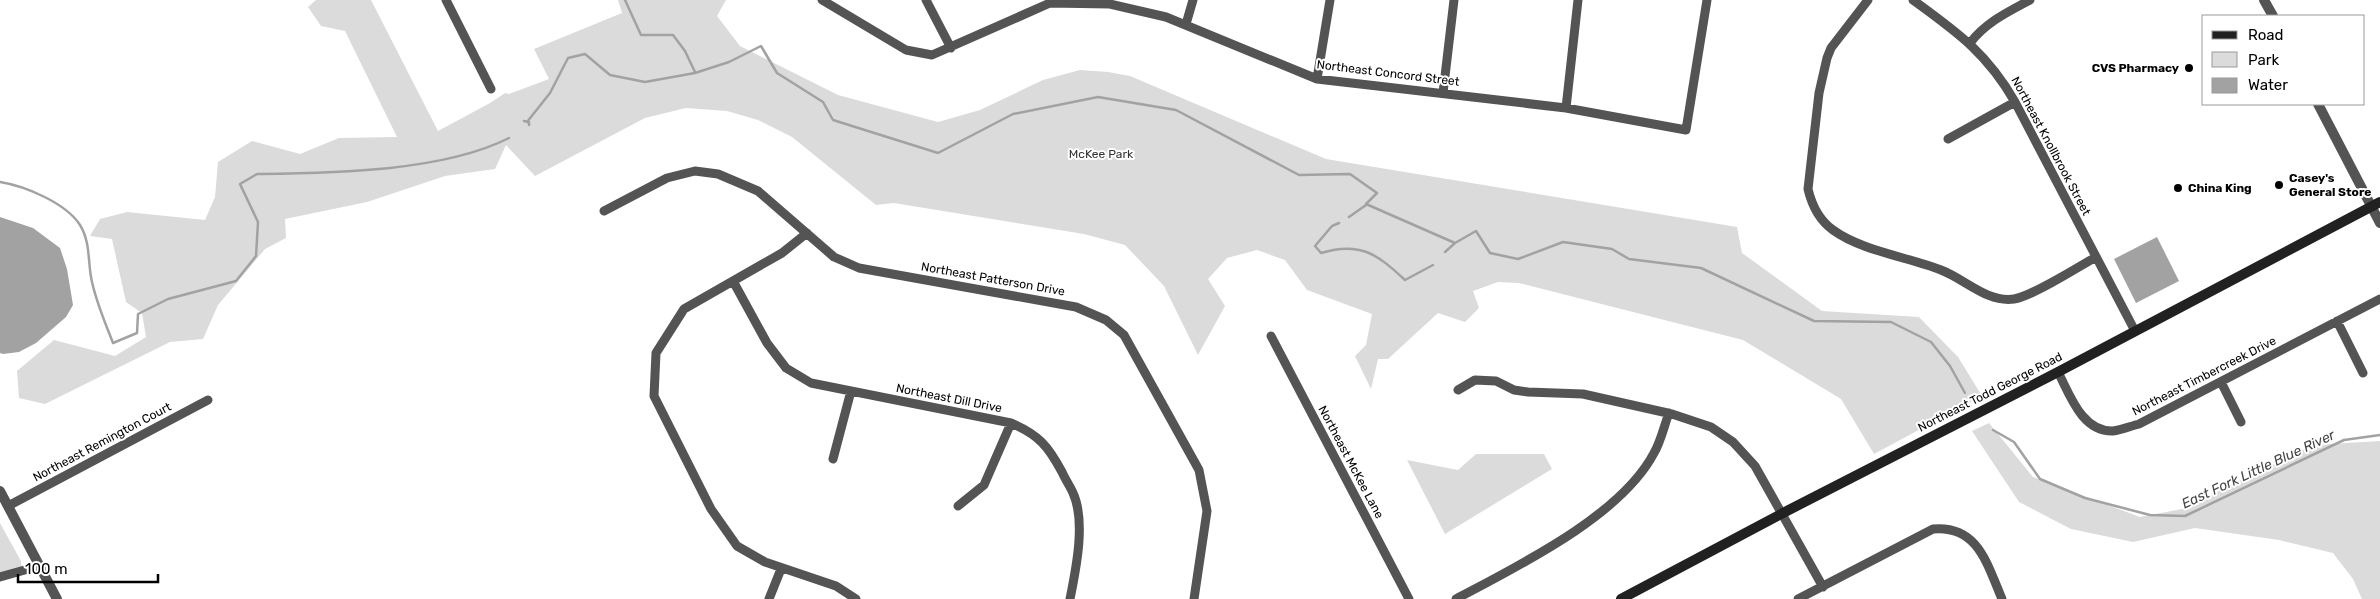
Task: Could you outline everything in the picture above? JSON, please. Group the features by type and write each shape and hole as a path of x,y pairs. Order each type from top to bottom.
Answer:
{"main road":[{"name":"Northeast Todd George Road","path":"1621,599 1783,513 2058,372 2375,204"}],"street":[{"path":"446,0 491,89"},
{"name":"Northeast Concord Street","path":"822,0 906,50 932,55 952,48 1050,3 1110,4 1145,10 1186,24 1317,79 1566,108 1686,130 1707,0"},
{"path":"926,0 952,48"},
{"path":"1186,24 1193,0"},
{"path":"1317,79 1330,0"},
{"path":"1443,93 1454,0"},
{"path":"1566,108 1578,0"},
{"path":"1868,0 1831,48 1823,72 1808,189 1814,206 1825,224 1850,240 1942,270 1985,294 2005,299 2025,296 2096,257"},
{"name":"Northeast Knollbrook Street","path":"1913,0 1970,43 1996,71 2015,102 2135,331"},
{"path":"1970,43 1980,30 1991,22 2030,0"},
{"path":"2264,0 2272,15"},
{"path":"1948,139 2015,102"},
{"path":"2319,105 2375,204 2380,224"},
{"name":"Northeast Patterson Drive","path":"604,211 674,175 695,171 718,174 758,191 834,257 859,268 1076,307 1106,320 1124,335 1199,470 1206,511 1194,599"},
{"path":"806,233 782,253 684,309 656,353 654,396 706,500 737,546 781,569 836,586 856,599"},
{"name":"Northeast Dill Drive","path":"733,281 767,343 786,368 811,383 1011,423 1028,431 1044,442 1074,494 1080,530 1070,599"},
{"name":"Northeast Timbercreek Drive","path":"2058,372 2077,408 2090,425 2112,431 2139,424 2380,299"},
{"path":"2337,322 2363,373"},
{"name":"Northeast McKee Lane","path":"1271,336 1409,599"},
{"path":"1458,390 1475,380 1496,381 1514,390 1584,394 1700,421 1733,442 1755,466 1823,587"},
{"path":"2221,382 2240,422"},
{"path":"833,458 851,391"},
{"name":"Northeast Remington Court","path":"8,506 208,400"},
{"path":"1456,599 1538,555 1600,513 1625,492 1655,452 1669,413"},
{"path":"958,506 984,485 1011,423"},
{"path":"0,491 57,599"},
{"path":"1798,599 1933,529 1955,529 1970,538 1979,548 2002,599"},
{"path":"0,577 39,566"},
{"path":"769,599 781,569"}],"green space":[{"name":"McKee Park","path":"316,0 371,0 438,131 505,93 509,94 549,79 534,49 622,13 618,0 726,0 717,16 740,46 838,95 938,122 980,110 1043,80 1080,70 1130,76 1326,159 1737,227 1742,253 1822,311 1919,317 1958,357 1982,396 1874,454 1841,399 1743,340 1519,283 1498,282 1473,291 1479,308 1465,322 1438,313 1388,359 1378,359 1371,389 1355,356 1366,345 1372,314 1307,290 1285,260 1257,250 1227,258 1208,279 1225,306 1198,355 1164,286 1125,245 1084,234 894,203 876,205 792,137 758,120 727,111 686,108 645,118 535,176 506,145 495,169 445,176 367,202 285,219 286,238 265,249 218,305 203,339 170,342 45,404 19,398 17,371 54,340 115,356 146,337 142,313 126,302 112,239 90,236 100,219 127,212 205,220 215,197 218,162 252,141 300,154 339,138 397,137 345,31 321,26 308,7"},
{"path":"1989,423 2033,477 2140,517 2182,509 2313,445 2380,441 2380,599 2362,599 2353,579 2333,553 2279,540 2195,528 2133,542 2071,529 2019,502 1972,431"},
{"path":"1476,454 1544,454 1552,469 1445,534 1407,460 1458,470"},
{"path":"0,523 21,561 22,571 0,577"}],"water":[{"path":"0,217 33,228 60,248 67,269 73,305 66,317 36,343 19,352 3,354 0,353"},
{"path":"2157,237 2179,281 2136,303 2114,259"}],"waterway":[{"path":"625,0 641,35 673,35 685,51 695,72"},
{"name":"East Fork Little Blue River","path":"527,122 550,93 568,58 585,54 610,75 645,82 695,73 729,62 761,46 777,73 823,102 833,120 938,153 1013,114 1098,97 1176,110 1299,175 1350,174 1377,193 1366,204 1455,243 1476,231 1490,253 1518,259 1563,242 1612,249 1629,259 1701,268 1814,321 1891,322 1931,342 1950,366 1965,393"},
{"name":"East Fork Little Blue River","path":"524,121 529,122 529,125"},
{"name":"East Fork Little Blue River","path":"0,182 21,187 44,197 65,210 80,225 87,244 95,294 113,343 137,333 138,314 168,299 236,281 256,256 258,222 240,184 257,174 352,171 419,164 452,158 509,138"},
{"path":"1349,217 1366,205"},
{"path":"1339,223 1332,226 1315,246 1321,253 1347,248 1367,252 1386,263 1405,280 1433,265"},
{"path":"1445,252 1455,243"},
{"name":"East Fork Little Blue River","path":"1993,430 2014,442 2040,479 2085,498 2150,515 2185,516 2344,440 2380,435"}],"place":[{"name":"CVS Pharmacy","path":"2189,68"},
{"name":"Casey's General Store","path":"2279,185"},
{"name":"China King","path":"2178,188"}]}
